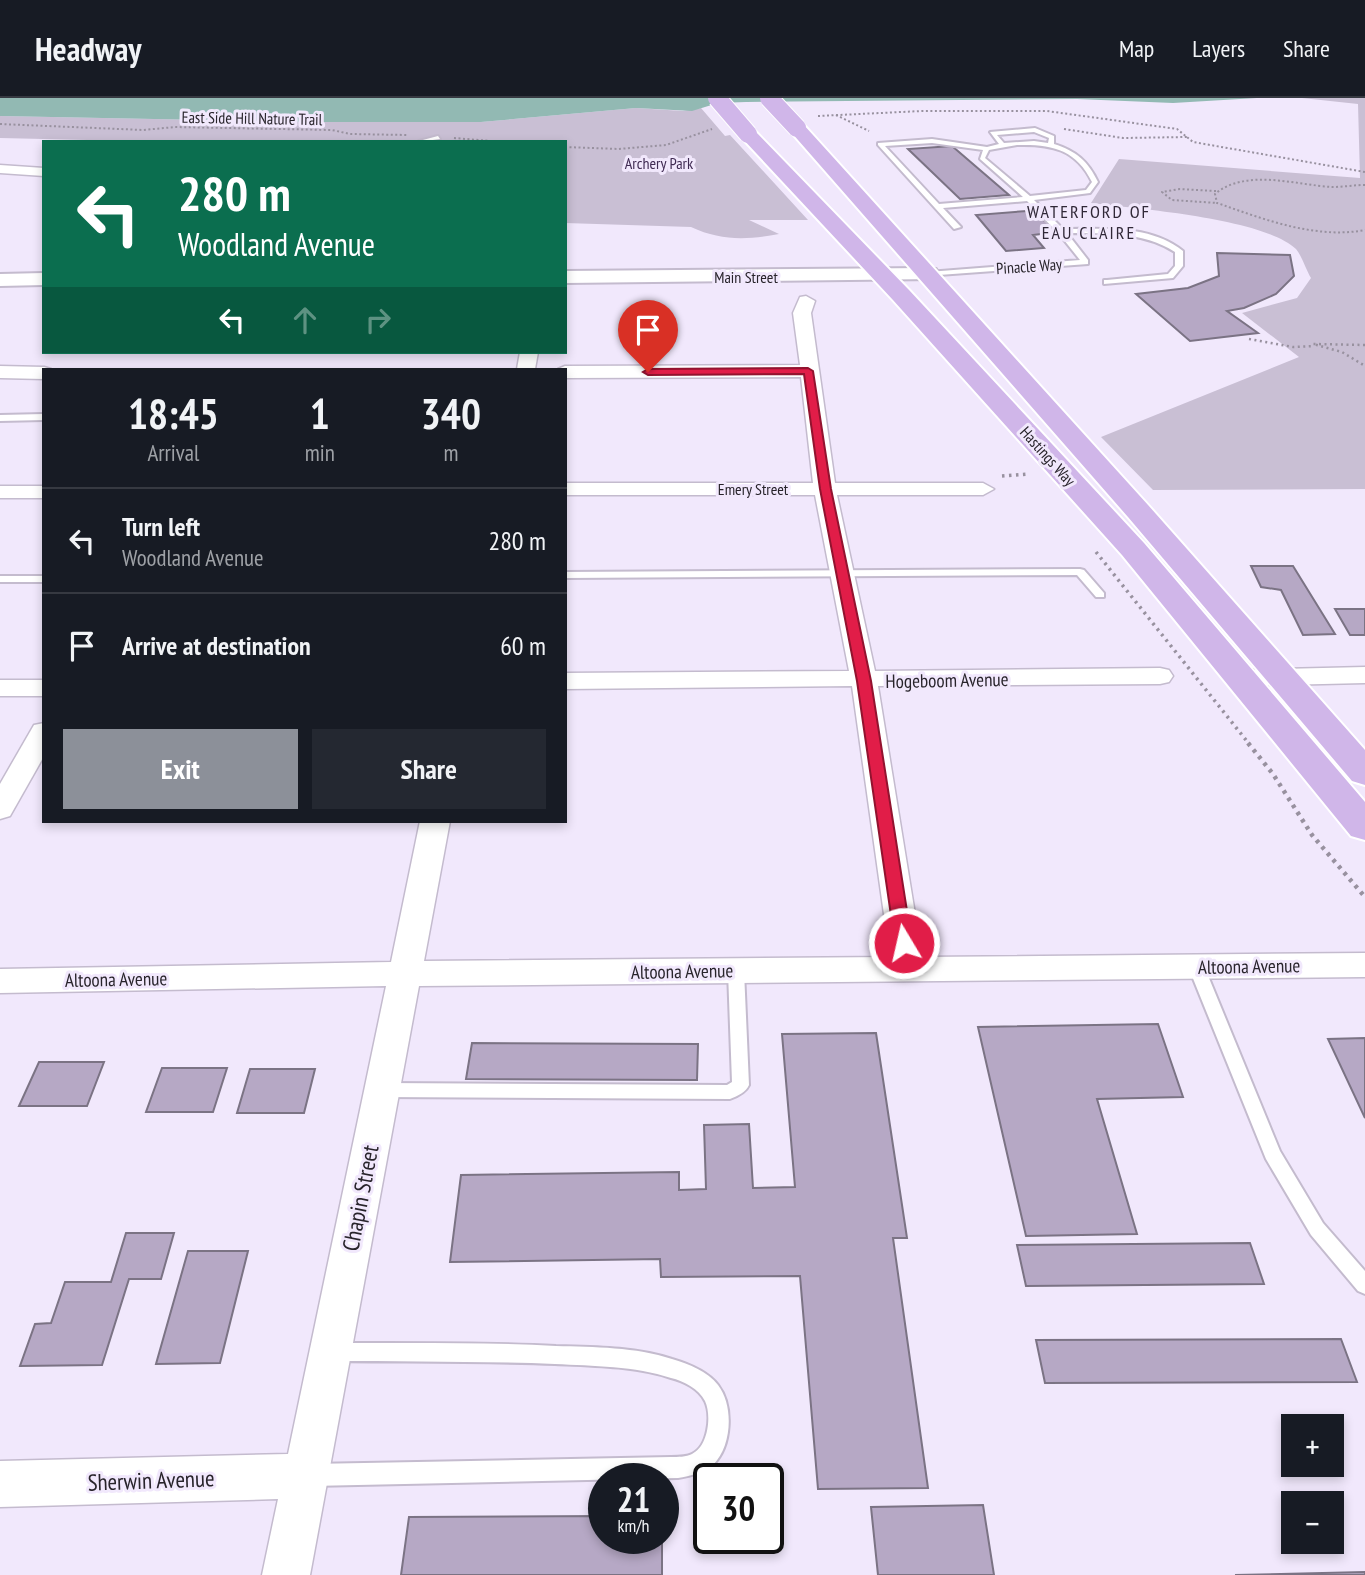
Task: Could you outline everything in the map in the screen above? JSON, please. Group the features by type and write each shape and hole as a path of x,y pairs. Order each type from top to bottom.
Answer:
{"main road":[{"name":"Hastings Way","path":"717,98 747,134 1133,550 1365,827"},
{"name":"Hastings Way","path":"769,98 803,123 928,274 1365,773"}],"street":[{"path":"0,169 42,172"},
{"name":"Main Street","path":"567,277 928,274"},
{"path":"0,280 42,279"},
{"path":"806,301 802,313 825,489 864,681 908,969"},
{"path":"567,372 808,371"},
{"path":"0,372 42,373"},
{"name":"Emery Street","path":"567,489 983,489"},
{"path":"0,492 42,492"},
{"path":"1240,678 1365,675"},
{"name":"Hogeboom Avenue","path":"567,681 864,681 1160,676"},
{"path":"0,688 42,688"},
{"path":"0,809 42,735"},
{"name":"Chapin Street","path":"286,1575 303,1476 435,823"},
{"name":"Altoona Avenue","path":"0,981 405,974 1365,965"},
{"name":"Sherwin Avenue","path":"0,1484 303,1476"}],"lane":[{"path":"1002,144 992,133 1035,130 1052,137 1051,145"},
{"path":"430,140 438,138"},
{"path":"938,206 1088,192 1096,182 1092,170 1061,146 1002,144 987,149 932,141 880,144 957,227"},
{"name":"Pinacle Way","path":"928,274 1085,262 1062,232 982,158 987,149"},
{"path":"1062,232 1126,233 1163,239 1178,251 1179,266 1170,276 1107,282"},
{"path":"0,418 42,417"},
{"path":"567,575 843,576 1080,572 1100,595"},
{"path":"0,579 42,579"},
{"path":"1196,967 1272,1154 1317,1228 1365,1285"},
{"path":"382,1090 730,1093 741,1085 736,971"},
{"path":"303,1476 350,1472 644,1469 697,1463 712,1451 718,1425 714,1396 694,1376 670,1367 591,1356 328,1352"}],"path":[{"path":"803,123 922,111 1035,111 1177,129 1193,142 1365,172"},
{"name":"East Side Hill Nature Trail","path":"0,124 143,131 175,127 332,130 350,134 470,140"},
{"path":"567,147 618,149 666,145 719,126"},
{"path":"1035,130 1054,128 1139,139 1187,137"},
{"path":"1365,185 1344,187 1266,181 1228,186 1216,191 1180,189 1162,192 1172,200 1217,203 1317,234 1332,236 1365,230"},
{"path":"1216,191 1217,203"},
{"path":"1249,339 1293,347 1315,346 1342,352 1365,366"},
{"path":"1315,346 1313,344 1325,342 1365,345"},
{"path":"1023,467 1034,480"},
{"path":"1094,550 1273,774 1318,842 1365,897"}],"green space":[{"path":"1302,98 1365,98 1365,489 1153,490 1101,437 1299,357 1242,313 1297,298 1311,278 1296,249 1280,238 1257,230 1199,217 1091,203 1119,159 1360,178 1358,104"},
{"name":"Archery Park","path":"636,108 683,111 701,108 725,136 730,135 808,220 749,220 779,234 745,238 713,235 691,227 567,223 567,140 0,138 0,116 311,122 481,122"}],"shaded area":[{"path":"0,98 1257,98 1173,103 1077,99 746,102 718,103 692,111 636,108 481,122 311,122 0,116"}],"building":[{"path":"952,146 1009,195 960,199 908,149"},
{"path":"1027,211 1050,224 1045,229 1049,233 1033,235 1044,248 1006,251 976,215"},
{"path":"1217,253 1290,255 1294,276 1276,294 1244,308 1227,311 1258,333 1190,341 1136,294 1188,288 1219,276"},
{"path":"1251,566 1293,566 1335,634 1303,635 1281,590 1261,587"},
{"path":"1335,609 1365,609 1365,635 1350,635"},
{"path":"1158,1024 1183,1097 1097,1099 1137,1234 1026,1236 978,1027"},
{"path":"876,1033 907,1238 893,1238 928,1488 818,1489 800,1276 661,1277 660,1259 450,1262 461,1175 679,1172 679,1190 706,1189 704,1125 749,1124 753,1188 795,1187 782,1034"},
{"path":"1365,1038 1365,1118 1328,1039"},
{"path":"472,1043 698,1044 697,1080 466,1079"},
{"path":"39,1062 104,1062 87,1106 19,1106"},
{"path":"162,1068 227,1068 213,1112 146,1112"},
{"path":"250,1069 315,1069 304,1113 237,1113"},
{"path":"126,1233 174,1233 161,1279 129,1279 102,1365 20,1366 35,1324 51,1323 65,1282 111,1282"},
{"path":"1250,1243 1264,1284 1026,1286 1017,1245"},
{"path":"188,1251 248,1251 220,1363 156,1364"},
{"path":"1341,1339 1357,1382 1045,1383 1036,1340"},
{"path":"983,1505 994,1575 878,1575 871,1507"},
{"path":"588,1516 588,1554 662,1554 662,1575 401,1575 409,1517"},
{"path":"1365,1572 1365,1575 1235,1575"}],"district":[{"name":"WATERFORD OF EAU CLAIRE","path":"1089,221"}],"route":[{"path":"648,372 808,371 825,489 864,681 904,943"}]}
